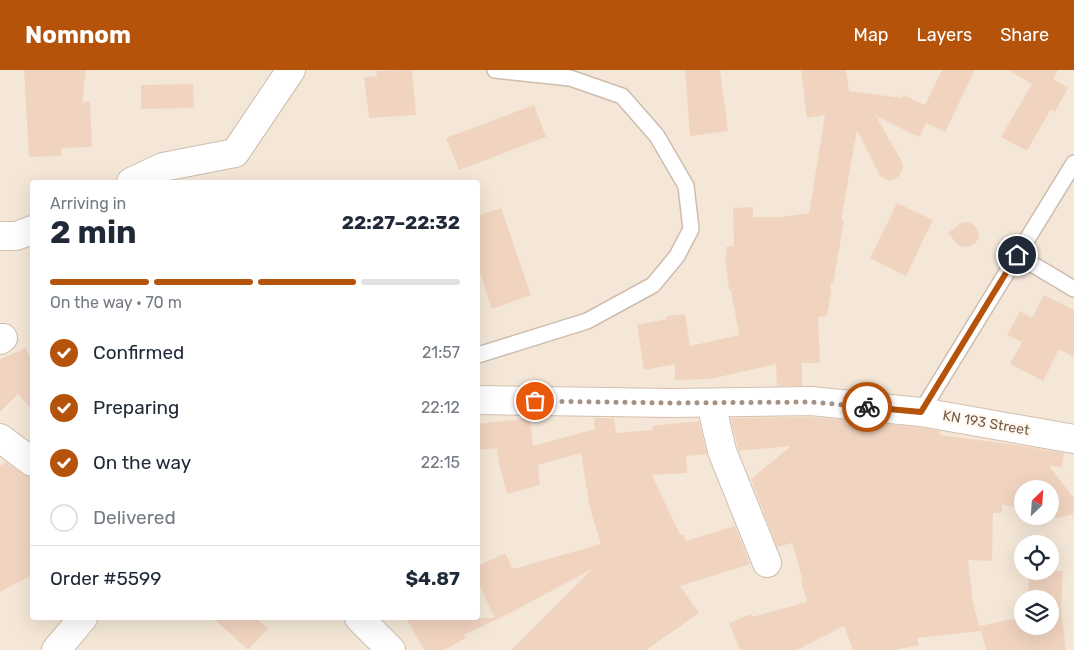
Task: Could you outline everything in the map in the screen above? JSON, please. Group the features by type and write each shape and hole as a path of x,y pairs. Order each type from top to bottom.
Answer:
{"street":[{"path":"136,180 163,166 235,153 291,70"},
{"path":"0,236 16,236 30,231"},
{"name":"KN 193 Street","path":"480,400 711,403 811,402 921,412 1074,439"},
{"path":"711,403 722,451 767,563"},
{"path":"0,438 30,460"},
{"path":"56,650 82,620"},
{"path":"361,620 391,650"}],"lane":[{"path":"480,354 587,321 653,285 677,256 691,229 686,186 657,136 622,96 570,78 495,70"},
{"path":"921,412 1074,163"},
{"path":"1017,255 1074,289"}],"shaded area":[{"path":"0,70 1074,70 1074,650 0,650"}],"building":[{"path":"24,70 86,70 82,102 90,101 92,147 61,148 61,156 29,157"},
{"path":"412,70 416,115 369,118 364,77 377,76 376,71"},
{"path":"685,70 720,70 728,131 690,136"},
{"path":"801,70 846,70 849,91 902,98 903,95 925,105 942,70 975,70 945,132 926,123 919,137 876,116 903,164 899,176 890,181 880,176 857,130 841,220 844,221 833,283 830,284 831,293 827,316 818,317 820,363 802,363 802,386 777,386 776,364 710,379 675,380 675,364 644,370 637,325 667,319 666,316 685,314 690,346 739,335 731,290 729,290 725,256 727,256 726,247 734,246 733,208 753,207 753,217 781,217 809,213 825,115 807,118"},
{"path":"1008,70 1058,70 1053,79 1068,88 1055,112 1051,109 1027,151 1001,137 1032,84"},
{"path":"193,84 194,108 141,109 141,85"},
{"path":"534,105 546,137 459,170 446,138"},
{"path":"897,203 933,220 906,276 870,258"},
{"path":"501,208 531,295 492,309 480,272 480,215"},
{"path":"968,222 978,230 979,236 971,246 964,247 958,245 948,233 961,223"},
{"path":"1044,295 1074,310 1074,357 1059,349 1043,381 1010,364 1022,342 1007,335 1020,311 1032,318"},
{"path":"26,348 30,359 30,407 18,394 0,412 0,359"},
{"path":"810,417 919,427 940,431 940,435 1064,453 1062,467 1049,466 1074,498 1073,514 1059,518 1059,480 1014,480 1014,507 1002,504 1002,513 993,513 992,561 968,560 973,603 981,631 917,638 919,645 895,650 853,650 844,626 797,650 740,650 729,623 751,614 752,617 807,602 792,543 777,547 751,479 791,446 739,451 730,418"},
{"path":"530,418 533,446 595,429 594,418 614,418 616,433 653,430 652,426 699,421 707,454 686,456 687,473 652,475 680,535 683,534 686,541 735,526 750,564 680,586 699,613 646,650 511,650 592,569 510,613 464,635 466,638 444,650 424,650 407,620 480,620 480,618 495,618 480,586 480,565 505,553 513,569 601,544 590,509 581,453 538,465 540,485 507,494 497,448 480,450 480,424"},
{"path":"6,462 23,474 30,476 30,576 0,592 0,466"},
{"path":"1059,571 1063,571 1061,610 1066,650 986,650 980,626 1014,619 1014,635 1059,635 1059,590 1028,590 1029,580 1059,580"},
{"path":"215,620 258,620 268,629 248,650"}],"way so far":[{"path":"535,401 670,403 811,402 867,407"}],"route":[{"path":"867,407 921,412 1017,255"}]}
